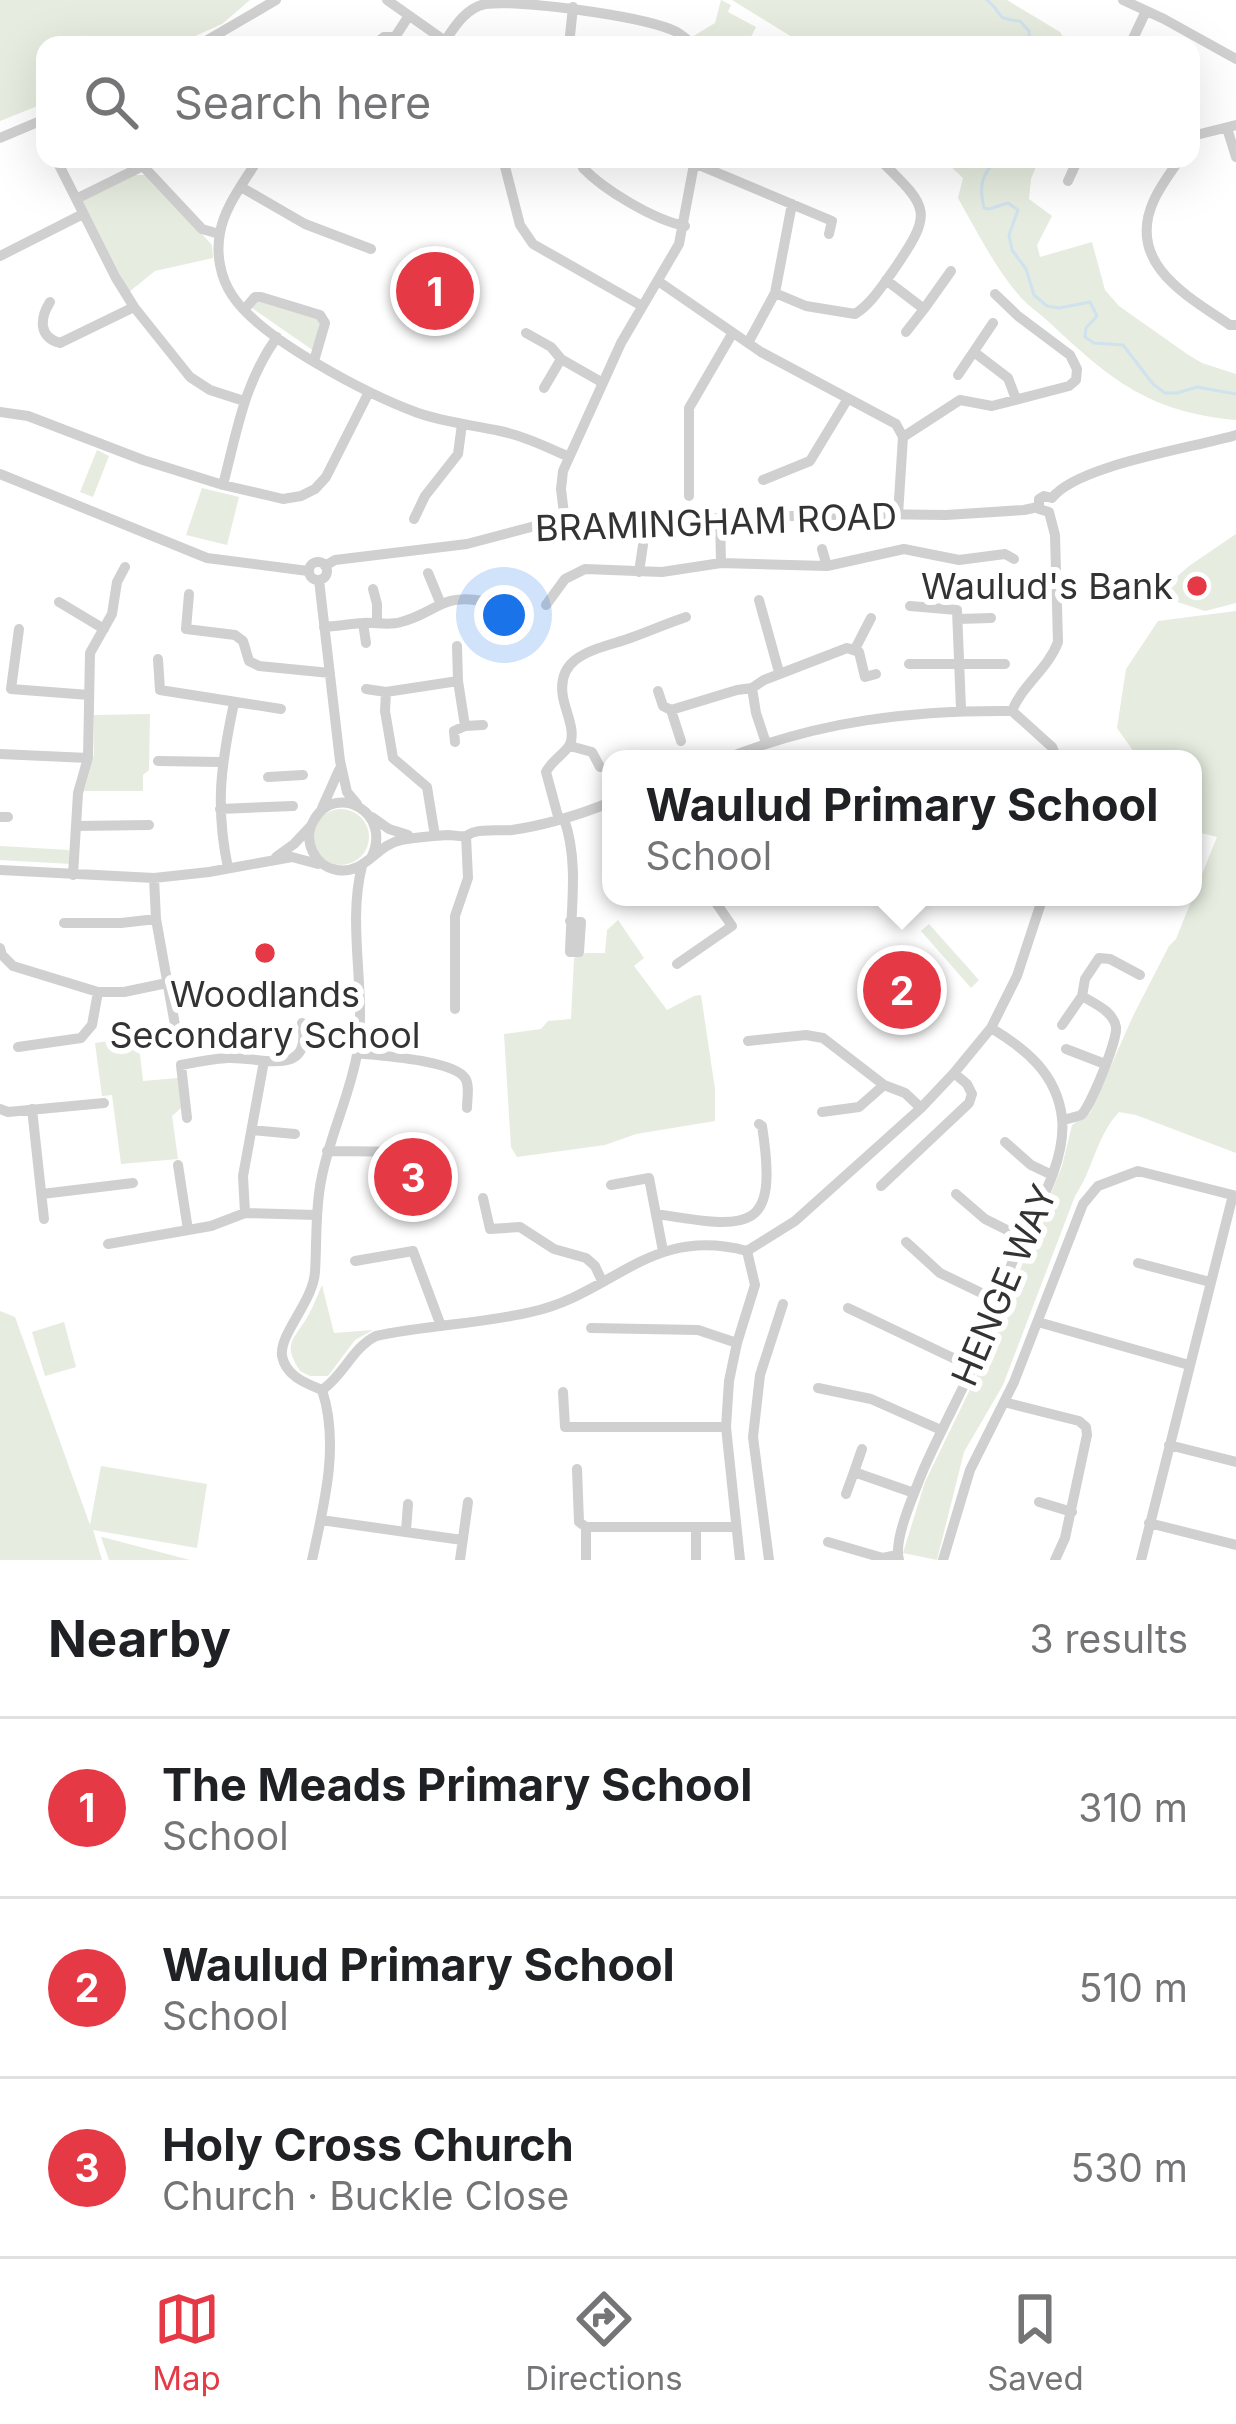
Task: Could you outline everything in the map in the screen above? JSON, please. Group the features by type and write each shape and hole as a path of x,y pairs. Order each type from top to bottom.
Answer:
{"street":[{"path":"215,36 276,0"},
{"path":"387,0 436,36"},
{"path":"1123,0 1193,36"},
{"path":"451,36 464,16 488,2 573,7 668,28 679,36"},
{"path":"569,36 573,7"},
{"path":"1134,36 1146,11"},
{"path":"400,36 408,17"},
{"path":"228,29 232,36"},
{"path":"1200,40 1236,59"},
{"path":"0,138 36,123"},
{"path":"1200,134 1232,126 1236,157"},
{"path":"60,168 134,308 190,377 210,390 244,401"},
{"path":"76,199 139,168"},
{"path":"145,168 202,229 219,234"},
{"path":"253,168 219,234 222,276 244,310 277,337 369,392 421,414 519,436 569,457"},
{"path":"505,168 520,225 533,244 642,306"},
{"path":"583,168 595,181 669,223 685,226"},
{"path":"565,522 563,471 621,343 679,244 693,168"},
{"path":"710,168 832,221 829,234"},
{"path":"775,293 806,306 855,314 865,308 922,222 920,206 888,168"},
{"path":"1068,181 1074,168"},
{"path":"1174,168 1152,204 1148,243 1157,268 1171,284 1236,325"},
{"path":"242,187 305,224 371,249"},
{"path":"748,343 775,293 792,204"},
{"path":"0,256 83,214"},
{"path":"906,332 951,271"},
{"path":"886,280 924,309"},
{"path":"658,281 732,334 896,424 903,437 898,515"},
{"path":"903,437 960,400 992,406 1072,385 1077,369 1063,348 995,293"},
{"path":"244,310 261,297 320,315 325,323 314,361"},
{"path":"50,302 42,328 50,340 60,344 134,308"},
{"path":"958,375 994,323"},
{"path":"526,333 603,383"},
{"path":"689,496 689,407 732,334"},
{"path":"223,485 244,401 259,362 277,337"},
{"path":"974,352 1008,378 1016,399"},
{"path":"544,388 561,359"},
{"path":"0,412 28,416 143,460 283,499 301,496 326,477 369,392"},
{"path":"764,480 810,460 847,400"},
{"path":"414,519 424,496 458,454 462,424"},
{"path":"1012,711 1058,643 1055,535 1043,509 1054,506 1052,498 1060,488 1102,471 1236,435"},
{"path":"0,474 207,558 308,571"},
{"name":"BRAMINGHAM ROAD","path":"326,566 334,560 467,544 565,522 1043,509"},
{"path":"720,517 721,563"},
{"path":"639,572 643,545"},
{"path":"822,549 827,566"},
{"path":"546,605 565,579 585,569 662,572 721,563 827,566 904,549 959,560 1005,554 1014,559"},
{"path":"308,571 315,562 326,566 320,580"},
{"path":"73,874 78,793 88,758 90,653 112,614 117,582 125,567"},
{"path":"308,571 311,578 320,580"},
{"path":"428,573 440,602"},
{"path":"320,580 347,792 376,824 378,836 366,862 356,906 361,1016 357,1053 327,1151 316,1215 313,1286 282,1352 290,1372 322,1390"},
{"path":"366,643 377,604 373,589"},
{"path":"189,594 186,629 235,634 243,641 249,661 259,666 330,673"},
{"path":"759,600 779,672"},
{"path":"324,627 395,624 440,602 483,601"},
{"path":"59,602 104,629"},
{"path":"910,606 957,610 961,709"},
{"path":"570,921 574,854 546,772 570,746 572,737 564,675 585,651 686,616"},
{"path":"855,649 872,618"},
{"path":"958,619 991,619"},
{"path":"19,629 5,690 89,695"},
{"path":"457,646 465,726"},
{"path":"658,691 663,706 671,710 752,688 779,672 847,648 859,652 865,677 876,674"},
{"path":"158,658 160,690 280,709"},
{"path":"909,664 1005,664"},
{"path":"366,689 386,692 458,681"},
{"path":"752,688 764,750"},
{"path":"386,692 391,752 397,763 427,787 435,836"},
{"path":"228,868 220,809 221,762 234,703"},
{"path":"746,750 866,718 961,709 1012,711 1054,750"},
{"path":"671,710 681,741"},
{"path":"455,742 454,731 483,725"},
{"path":"570,746 592,752 600,767"},
{"path":"0,754 88,758"},
{"path":"158,761 221,762"},
{"path":"274,859 294,844 321,811 337,780 340,761"},
{"path":"268,777 303,776"},
{"path":"220,809 288,806 284,777"},
{"path":"321,811 339,802 414,837"},
{"path":"0,869 154,878 292,857 342,871 366,862 391,842 506,830 602,805"},
{"path":"76,826 149,825"},
{"path":"310,827 311,849 347,884 356,906"},
{"path":"455,1009 455,916 468,878 466,836"},
{"path":"154,878 156,919 175,1025"},
{"path":"677,964 733,926 719,906"},
{"path":"322,1390 370,1338 531,1312 556,1305 663,1251 704,1244 747,1251 795,1221 921,1108 991,1028 1023,962 1040,906"},
{"path":"64,923 156,919"},
{"path":"0,949 13,966 98,992 167,983"},
{"path":"1062,1025 1099,958 1110,958 1140,975"},
{"path":"18,1047 81,1038 92,1025 98,992"},
{"path":"991,1028 1019,1045 1044,1071 1063,1120 1080,1115 1117,1029 1105,1010 1082,996"},
{"path":"187,1118 181,1065 228,1058 281,1063 296,1055 304,1036 302,1023"},
{"path":"748,1041 806,1035 823,1038 921,1108"},
{"path":"1066,1049 1105,1064"},
{"path":"357,1053 448,1067 468,1082 467,1108"},
{"path":"245,1213 243,1176 264,1061"},
{"path":"881,1186 969,1102 972,1094 967,1084 954,1073"},
{"path":"822,1112 859,1107 884,1084"},
{"path":"0,1109 104,1103"},
{"path":"32,1109 44,1219"},
{"name":"HENGE WAY","path":"898,1557 914,1493 988,1333 1052,1175 1063,1120"},
{"path":"656,1214 698,1221 750,1219 764,1206 768,1182 759,1124"},
{"path":"252,1130 296,1134"},
{"path":"1005,1142 1031,1166 1052,1175"},
{"path":"327,1151 423,1153"},
{"path":"1136,1154 1138,1171"},
{"path":"178,1165 188,1230"},
{"path":"943,1560 970,1470 1038,1322 1083,1204 1098,1186 1138,1171 1235,1196 1141,1560"},
{"path":"611,1185 649,1178 663,1251"},
{"path":"42,1194 133,1183"},
{"path":"956,1194 985,1219 1023,1238"},
{"path":"483,1198 490,1229 517,1227 542,1234 554,1249 586,1258 602,1281"},
{"path":"108,1244 211,1226 245,1213 316,1215"},
{"path":"907,1242 940,1273 998,1301"},
{"path":"355,1261 413,1250 441,1326"},
{"path":"740,1560 726,1432 729,1381 755,1285 747,1251"},
{"path":"1138,1263 1210,1282"},
{"path":"769,1560 753,1437 760,1376 783,1304"},
{"path":"848,1308 971,1367"},
{"path":"1038,1322 1189,1365"},
{"path":"591,1328 698,1330 737,1343"},
{"path":"818,1388 871,1399 940,1430"},
{"path":"312,1560 331,1431 322,1390"},
{"path":"563,1392 565,1427 753,1437"},
{"path":"1004,1402 1079,1421 1086,1427 1072,1511 1055,1560"},
{"path":"1169,1445 1236,1462"},
{"path":"846,1494 862,1449"},
{"path":"577,1468 579,1522 586,1527 735,1527"},
{"path":"854,1472 914,1493"},
{"path":"460,1560 468,1502"},
{"path":"1039,1502 1072,1511"},
{"path":"406,1532 408,1504"},
{"path":"321,1520 462,1540"},
{"path":"1149,1522 1236,1545"},
{"path":"586,1527 586,1560"},
{"path":"696,1528 696,1560"},
{"path":"828,1542 867,1557 898,1557"}],"shaded area":[{"path":"0,0 250,0 222,24 195,36 36,36 36,107 0,121"},
{"path":"721,0 731,5 728,12 756,27 752,36 694,36 715,23"},
{"path":"732,0 1007,0 1062,36 790,36"},
{"path":"952,168 1035,168 1029,199 1052,216 1037,245 1040,257 1092,242 1105,290 1119,306 1202,363 1236,374 1236,420 1179,410 1134,390 1029,305 1008,282 958,198 963,178"},
{"path":"132,175 148,175 212,245 213,258 155,271 129,292 82,200"},
{"path":"257,299 320,319 314,351 252,308"},
{"path":"97,450 109,456 93,497 80,492"},
{"path":"202,488 239,497 227,545 186,535"},
{"path":"1236,534 1236,603 1205,611 1156,595 1189,566"},
{"path":"1236,611 1236,1153 1119,1112 1075,1196 1003,1385 964,1452 937,1560 903,1553 925,1482 979,1371 1062,1166 1072,1125 1090,1113 1189,906 1202,906 1202,874 1217,837 1202,833 1202,750 1133,750 1117,728 1126,669 1158,621"},
{"path":"150,714 149,770 143,775 143,791 84,791 94,755 94,715"},
{"path":"341,809 361,817 369,837 361,857 341,865 321,857 313,837 321,817"},
{"path":"0,846 69,850 71,864 0,860"},
{"path":"618,920 644,958 634,966 667,1010 701,995 715,1121 636,1134 605,1145 517,1157 511,1147 504,1034 571,1019 574,958 605,953 607,930"},
{"path":"929,924 979,980 971,988 921,931"},
{"path":"138,1037 143,1081 178,1078 181,1108 172,1116 178,1159 121,1164 112,1095 102,1096 95,1043"},
{"path":"322,1285 334,1333 373,1330 355,1340 328,1376 310,1376 300,1371 291,1347"},
{"path":"0,1311 15,1317 90,1525 101,1466 207,1484 197,1548 93,1530 102,1560 0,1560"},
{"path":"64,1322 76,1367 45,1376 32,1332"},
{"path":"102,1537 190,1560 109,1560"}],"waterway":[{"path":"987,0 1002,17 1020,21 1029,36"},
{"path":"990,168 983,181 984,208 1008,203 1018,210 1009,235 1034,295 1047,306 1059,308 1090,302 1097,316 1085,337 1094,343 1123,345 1165,393 1197,387 1236,394"}],"place":[{"name":"The Meads Primary School","path":"435,291"},
{"name":"Waulud's Bank","path":"1197,586"},
{"name":"Woodlands Secondary School","path":"265,953"},
{"name":"Waulud Primary School","path":"902,990"},
{"name":"Holy Cross Church","path":"413,1177"}]}
